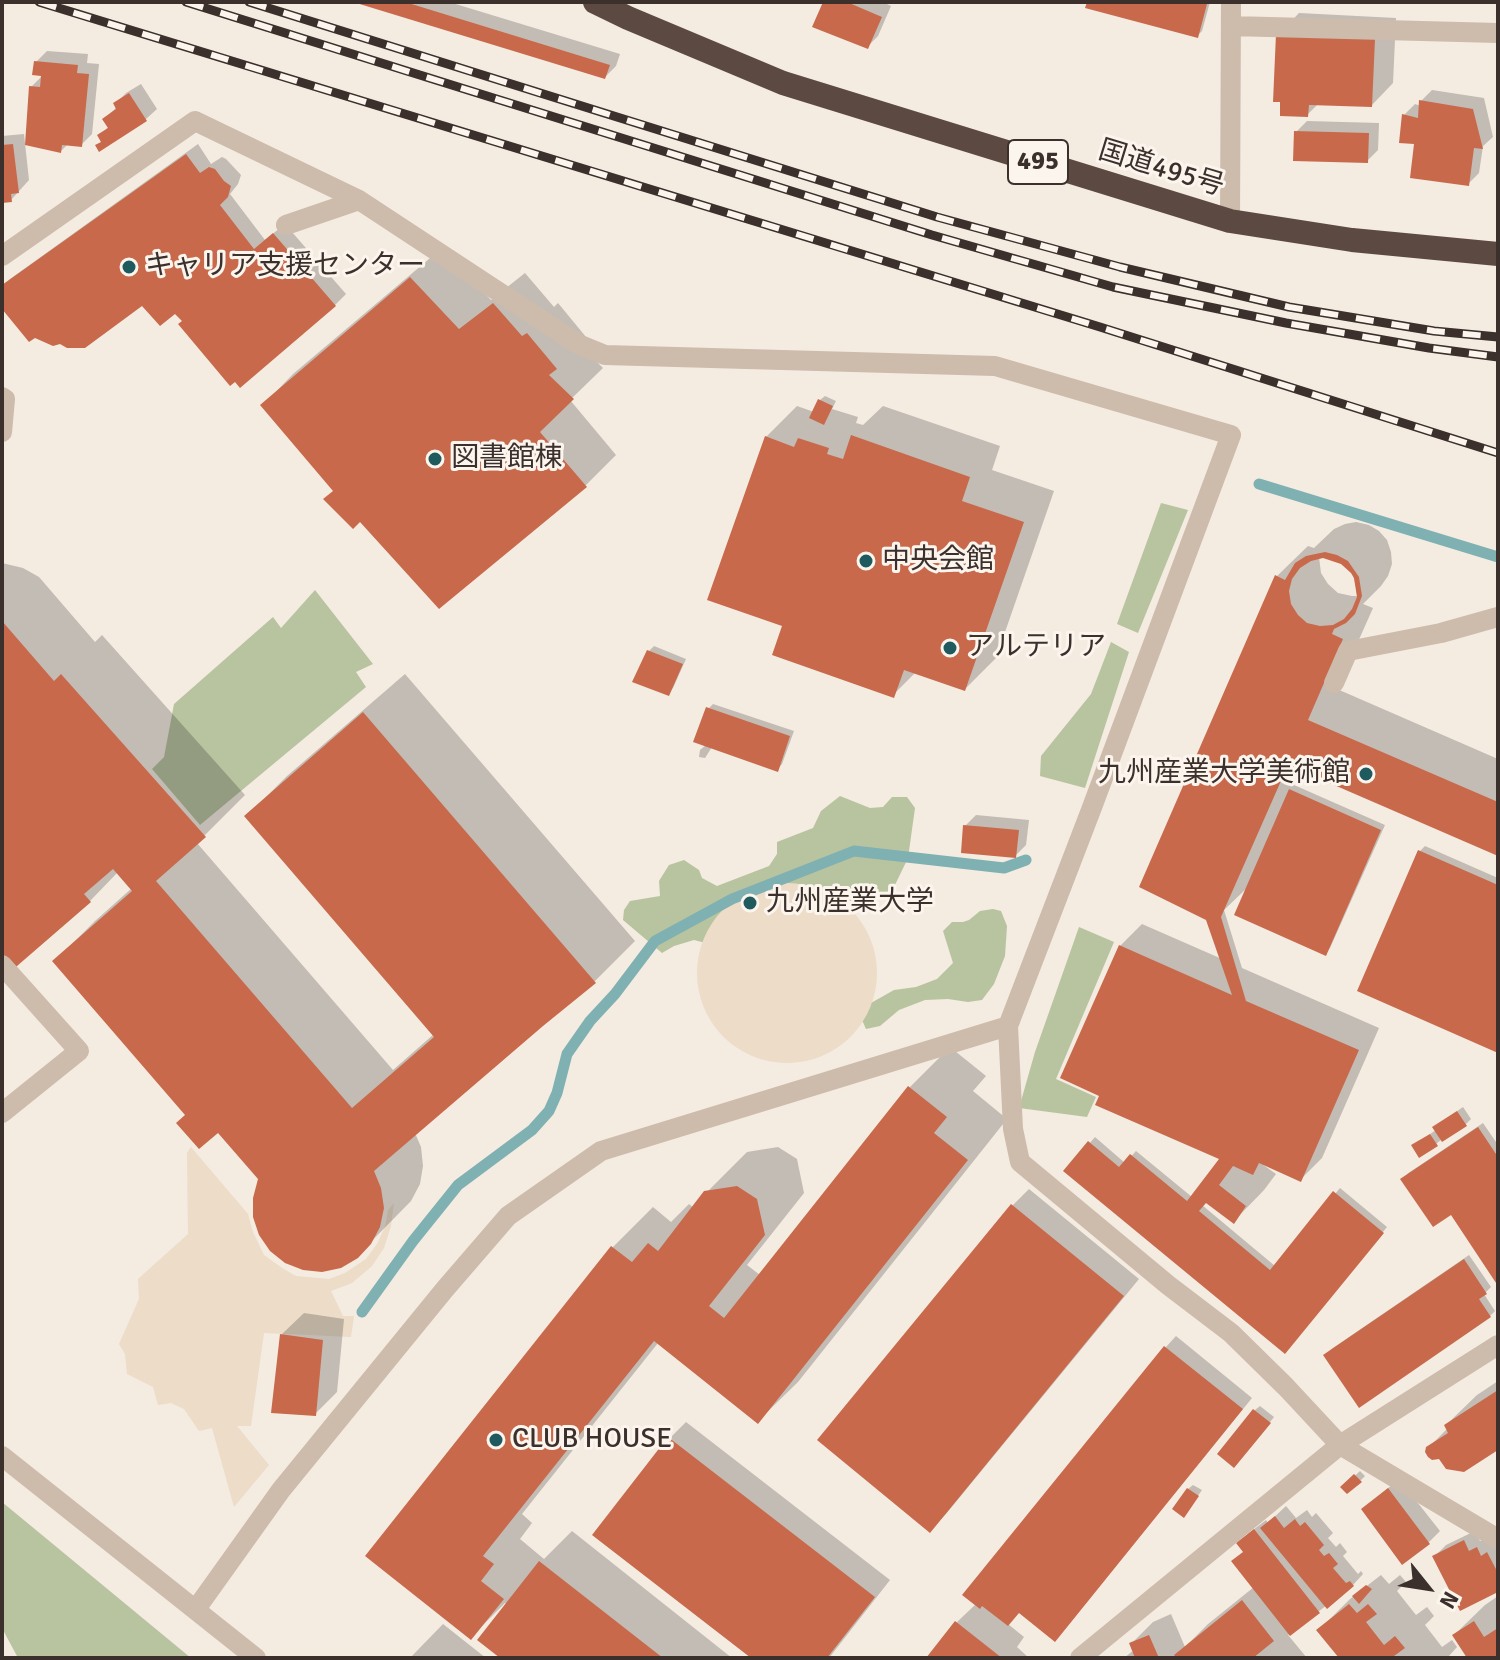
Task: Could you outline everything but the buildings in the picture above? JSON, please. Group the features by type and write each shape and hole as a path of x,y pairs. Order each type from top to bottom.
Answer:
{"highway":[{"name":"国道495号","path":"595,2 783,83 1230,221 1352,240 1498,254"}],"street":[{"path":"1230,221 1231,2"},
{"path":"1231,26 1498,33"},
{"path":"2,256 195,121 359,200 578,344 605,355 995,366 1231,435 1008,1026 1013,1129 1020,1162 1231,1333 1340,1445 1498,1539"},
{"path":"286,225 359,200"},
{"path":"2,397 5,399 2,432"},
{"path":"1334,683 1348,651 1441,633 1498,617"},
{"path":"2,965 79,1051 2,1113"},
{"path":"196,1609 281,1490 508,1216 601,1151 1008,1026"},
{"path":"1080,1658 1340,1445 1498,1345"},
{"path":"2,1456 256,1658"}],"green space":[{"path":"1161,503 1188,510 1138,633 1117,624"},
{"path":"315,590 373,664 356,672 366,687 200,825 152,769 164,757 174,704 273,617 281,628"},
{"path":"1111,642 1129,652 1085,788 1040,776 1041,756 1091,694"},
{"path":"840,796 870,808 883,807 892,797 907,797 915,808 908,858 893,889 872,900 849,901 841,907 729,949 694,940 662,953 623,920 624,910 630,901 660,896 659,881 669,865 684,860 699,870 702,878 717,886 769,866 777,854 777,842 813,828 821,811"},
{"path":"980,911 1001,911 1007,926 1005,956 994,984 982,1000 925,1000 899,1010 880,1026 866,1029 862,1020 871,1003 894,990 916,987 937,979 953,963 943,931 952,922 963,922"},
{"path":"1079,927 1114,942 1056,1079 1096,1097 1087,1117 1019,1108 1035,1052"},
{"path":"2,1502 191,1658 18,1658 2,1628"}],"shaded area":[{"path":"787,883 805,884 822,890 851,909 870,938 876,955 876,991 870,1008 851,1037 822,1056 805,1062 787,1063 769,1062 752,1056 723,1037 704,1008 698,991 697,973 698,955 704,938 723,909 752,890 769,884"},
{"path":"191,1147 248,1214 264,1255 296,1276 329,1279 366,1259 377,1244 388,1210 394,1203 384,1248 372,1266 352,1283 331,1291 343,1316 354,1316 351,1337 264,1333 251,1426 237,1426 269,1465 234,1507 212,1428 199,1431 184,1409 171,1403 158,1405 153,1387 127,1374 125,1354 119,1344 139,1299 138,1279 188,1234 187,1153"}],"waterway":[{"path":"1259,484 1498,557"},
{"path":"362,1312 458,1185 532,1130 549,1111 567,1054 655,941 732,899 854,851 1004,868 1026,860"}],"railway":[{"path":"39,2 1100,327 1498,453"},
{"path":"186,2 932,235 1113,287 1286,323 1498,357"},
{"path":"249,2 937,217 1120,267 1289,307 1434,331 1498,337"}],"place":[{"name":"キャリア支援センター","path":"129,267"},
{"name":"図書館棟","path":"435,459"},
{"name":"中央会館","path":"866,561"},
{"name":"アルテリア","path":"950,648"},
{"name":"九州産業大学美術館","path":"1366,774"},
{"name":"九州産業大学","path":"750,903"},
{"name":"CLUB HOUSE","path":"496,1440"}]}
